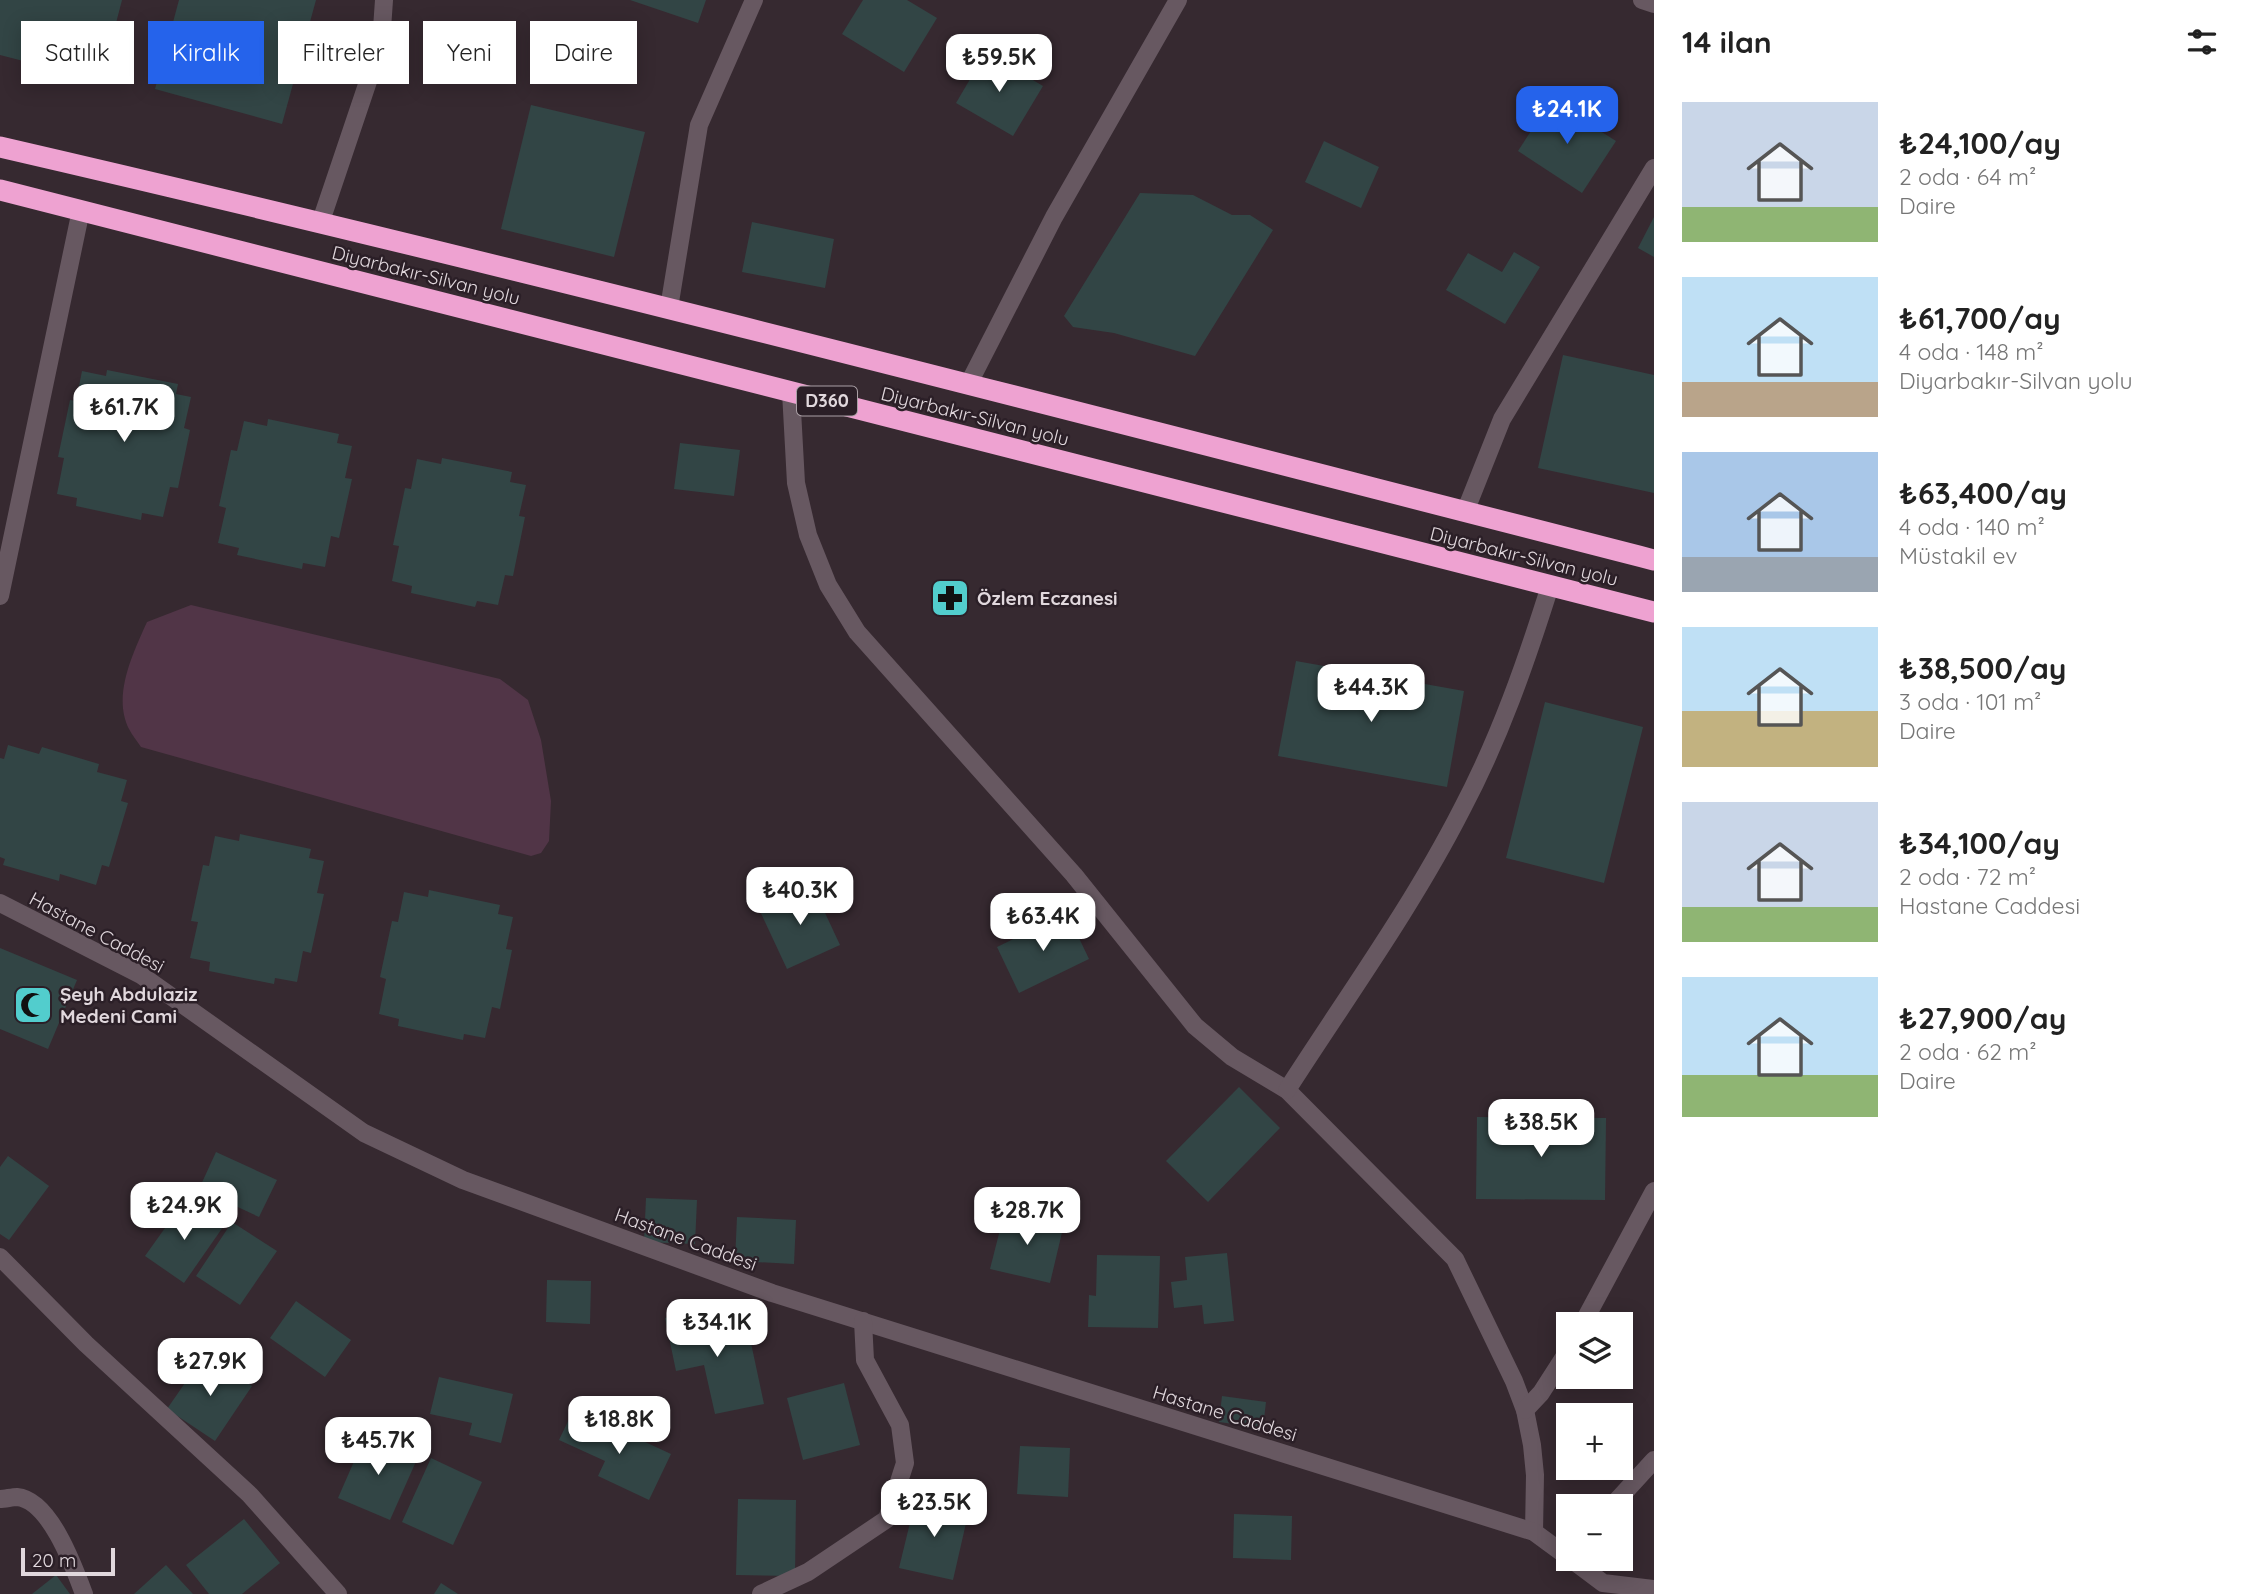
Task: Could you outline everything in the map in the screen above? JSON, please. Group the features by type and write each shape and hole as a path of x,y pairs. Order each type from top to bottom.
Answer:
{"highway":[{"name":"Diyarbakır-Silvan yolu","path":"0,147 321,221 1654,560"},
{"name":"Diyarbakır-Silvan yolu","path":"0,190 1654,612"}],"street":[{"path":"321,221 381,43 384,0"},
{"path":"669,308 699,125 754,0"},
{"path":"968,385 1054,217 1178,0"},
{"path":"1642,0 1654,5"},
{"path":"1465,512 1502,419 1654,168"},
{"path":"0,596 81,211"},
{"path":"791,392 796,483 808,535 828,585 857,632 1074,876 1195,1026 1232,1057 1287,1090 1455,1259 1514,1381 1525,1410 1534,1465 1534,1532"},
{"path":"1287,1090 1426,874 1462,809 1493,746 1520,680 1550,586"},
{"name":"Hastane Caddesi","path":"0,903 141,975 364,1133 463,1180 772,1293 1534,1532 1556,1548"},
{"path":"1589,1312 1654,1191"},
{"path":"0,1257 86,1344 250,1495 338,1594"},
{"path":"761,1594 808,1572 887,1519 905,1463 902,1438 900,1426 865,1360 863,1321"},
{"path":"1525,1410 1541,1393 1556,1370"},
{"path":"1623,1494 1654,1460"},
{"path":"0,1499 18,1497 38,1507 68,1550 84,1594"},
{"name":"Hastane Caddesi","path":"1588,1571 1604,1583 1654,1589"}],"shaded area":[{"path":"191,605 500,679 528,700 541,740 551,801 549,841 541,853 531,856 141,747 124,716 126,675 147,622"}],"building":[{"path":"0,0 122,0 117,21 21,21 21,60 0,55"},
{"path":"179,0 316,0 310,21 278,21 278,84 293,84 282,124 155,89 156,84 264,84 264,21 173,21"},
{"path":"630,0 706,0 698,23"},
{"path":"863,0 907,0 937,18 904,72 842,34"},
{"path":"986,52 1043,86 1013,136 956,103"},
{"path":"1551,100 1616,141 1582,193 1518,151"},
{"path":"531,105 645,132 614,257 501,229"},
{"path":"1324,141 1379,167 1361,208 1305,182"},
{"path":"1140,193 1193,195 1232,215 1250,215 1273,230 1195,356 1114,333 1073,327 1064,316"},
{"path":"1654,217 1654,257 1638,248"},
{"path":"752,222 834,239 825,288 742,272"},
{"path":"1514,252 1540,267 1505,324 1446,290 1468,253 1502,272"},
{"path":"1563,355 1654,375 1654,493 1538,468"},
{"path":"107,370 178,384 176,394 191,397 184,428 190,430 178,488 170,487 163,517 142,513 141,520 76,506 77,498 57,494 64,458 58,457 70,400 76,401 82,371 106,376"},
{"path":"268,419 339,434 337,443 352,446 345,478 352,479 339,538 331,536 325,567 303,563 302,569 237,555 239,548 218,543 226,508 219,506 231,450 237,451 244,421 267,426"},
{"path":"680,443 740,450 734,496 674,489"},
{"path":"442,458 512,472 510,482 526,485 519,516 525,517 513,576 505,575 498,605 477,601 475,607 411,593 412,586 392,581 399,546 393,545 405,488 411,489 417,459 441,464"},
{"path":"1296,661 1464,691 1447,787 1278,756"},
{"path":"1545,702 1643,727 1604,883 1506,858"},
{"path":"8,745 39,754 42,747 99,764 97,772 127,780 121,801 128,803 109,867 102,865 96,885 60,874 59,881 3,865 5,859 0,857 0,758 4,759"},
{"path":"240,834 311,849 309,858 324,861 317,893 324,894 311,953 303,951 297,982 275,978 274,984 209,971 210,962 190,958 198,922 191,921 203,865 209,866 215,836 239,841"},
{"path":"812,885 840,945 787,969 759,909"},
{"path":"429,890 500,905 498,914 513,917 506,949 512,950 500,1009 492,1007 485,1038 464,1034 463,1040 398,1026 399,1019 379,1014 386,979 380,977 392,921 398,922 404,892 428,897"},
{"path":"1067,913 1089,959 1019,993 997,947"},
{"name":"Şeyh Abdulaziz Medeni Cami","path":"0,948 77,980 48,1049 0,1029"},
{"path":"1239,1087 1280,1128 1208,1202 1166,1161"},
{"path":"1477,1117 1606,1118 1605,1200 1476,1199"},
{"path":"216,1152 277,1180 259,1217 199,1189"},
{"path":"8,1156 49,1186 9,1240 0,1234 0,1167"},
{"path":"646,1198 697,1200 695,1244 644,1242"},
{"path":"185,1200 223,1227 184,1283 145,1256"},
{"path":"1005,1210 1064,1224 1050,1283 990,1269"},
{"path":"737,1217 796,1220 794,1264 735,1261"},
{"path":"232,1222 277,1251 240,1305 196,1276"},
{"path":"1227,1253 1234,1321 1204,1324 1202,1305 1174,1308 1171,1282 1187,1280 1185,1257"},
{"path":"1097,1255 1160,1256 1158,1328 1088,1327 1089,1295 1096,1296"},
{"path":"547,1280 591,1281 590,1324 546,1322"},
{"path":"296,1301 351,1340 325,1377 270,1338"},
{"path":"712,1308 718,1336 748,1329 764,1404 715,1414 704,1365 676,1371 665,1318"},
{"path":"205,1354 252,1386 215,1441 167,1409"},
{"path":"439,1377 513,1394 501,1443 469,1435 472,1423 430,1414"},
{"path":"844,1383 860,1445 803,1460 787,1398"},
{"path":"1222,1396 1266,1402 1263,1428 1219,1422"},
{"path":"570,1417 596,1430 600,1421 671,1454 649,1500 598,1476 605,1461 559,1440"},
{"path":"366,1434 418,1457 390,1520 338,1498"},
{"path":"1020,1446 1070,1448 1068,1497 1017,1494"},
{"path":"431,1458 482,1482 453,1545 402,1522"},
{"path":"916,1498 969,1510 953,1580 899,1568"},
{"path":"738,1499 796,1500 795,1576 736,1575"},
{"path":"1234,1514 1292,1516 1291,1560 1233,1558"},
{"path":"244,1519 280,1563 242,1594 209,1594 186,1565"},
{"path":"166,1565 193,1594 134,1594"},
{"path":"56,1575 70,1594 32,1594"},
{"path":"441,1583 458,1594 434,1594"}],"place":[{"name":"Özlem Eczanesi","path":"950,598"},
{"name":"Şeyh Abdulaziz Medeni Cami","path":"33,1005"}]}
